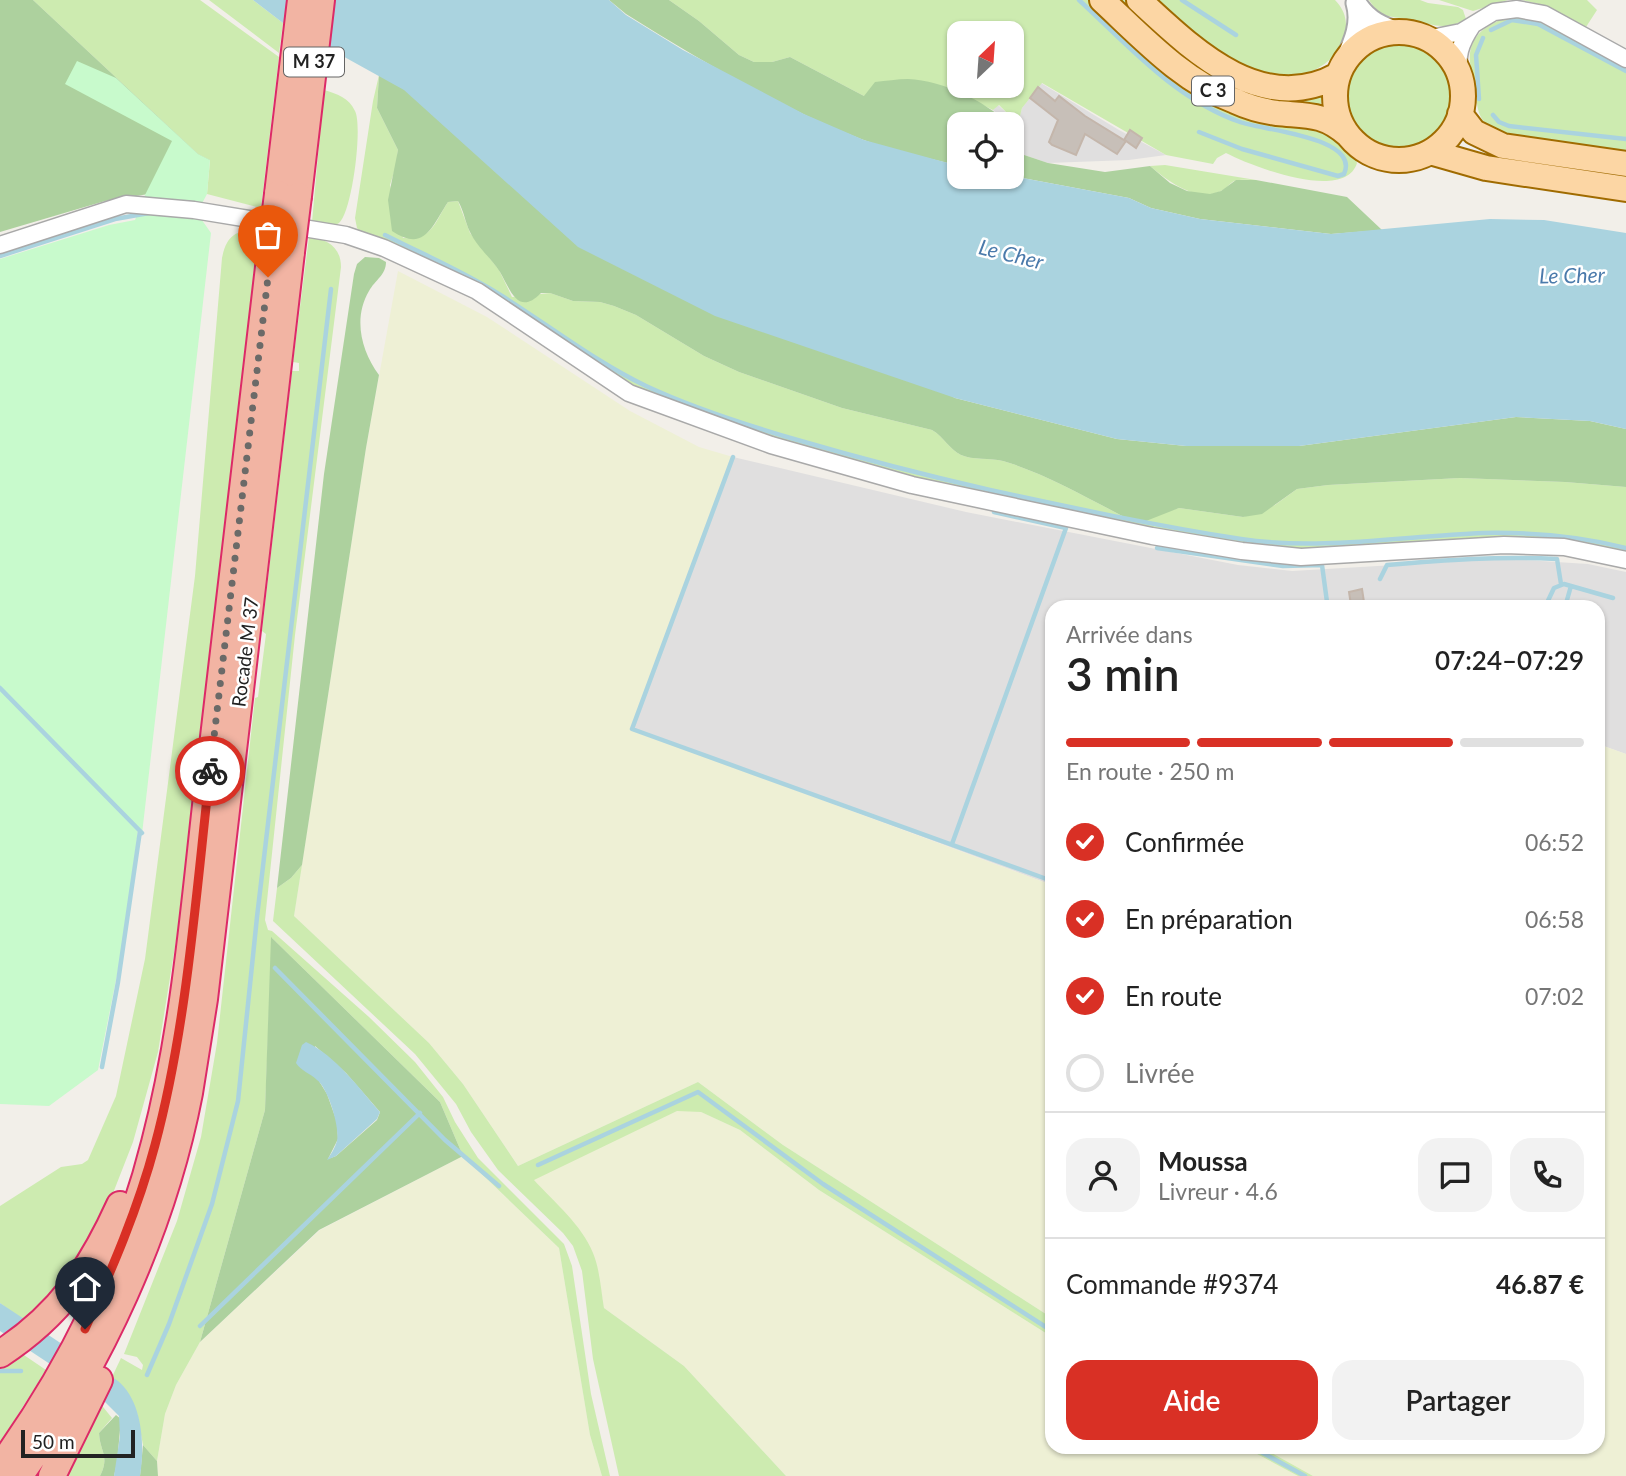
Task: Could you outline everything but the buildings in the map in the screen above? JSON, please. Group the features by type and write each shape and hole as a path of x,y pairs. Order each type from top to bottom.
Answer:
{"highway":[{"name":"Rocade M 37","path":"19,1476 75,1388 120,1303 164,1186 188,1095 204,999 230,691 296,123 301,0"},
{"name":"Rocade M 37","path":"296,123 321,0"},
{"name":"Rocade M 37","path":"100,1339 118,1254 155,1143 166,1097 230,691"},
{"path":"6,1350 56,1309 72,1291 96,1253 133,1177 155,1143"},
{"path":"52,1476 75,1388 100,1339"},
{"name":"Rocade M 37","path":"0,1467 75,1388"}],"main road":[{"name":"C 3","path":"1102,0 1168,60 1210,90 1259,110 1312,115 1326,119 1347,134"},
{"name":"C 3","path":"1139,0 1197,52 1244,79 1279,88 1306,88 1326,82 1342,67"},
{"path":"1401,33 1426,38 1447,55 1460,78 1460,114 1449,136 1430,152 1403,160 1388,159 1360,147 1347,134 1336,112 1335,88 1342,67 1361,44 1370,39 1401,33"},
{"path":"1460,114 1474,132 1503,146 1626,164"},
{"path":"1430,152 1486,168 1626,189"}],"street":[{"path":"1342,67 1359,20 1355,1"},
{"path":"1355,1 1369,19 1401,33"},
{"path":"1426,38 1451,35 1472,26 1493,12 1528,10 1560,21 1626,59"},
{"path":"1460,78 1458,54 1472,26"},
{"path":"0,245 125,204 194,210 346,235 384,248 477,290 629,393 771,445 912,485 1152,536 1252,553 1301,556 1504,545 1564,547 1626,560"}],"shaded area":[{"path":"1041,83 1166,155 1129,160 1048,163 1024,155 1022,108"},
{"path":"998,105 1006,112 993,110"},
{"path":"733,457 966,512 1238,565 1292,571 1480,560 1525,560 1588,564 1626,572 1626,754 1605,746 1605,600 1045,600 1045,882 632,729"}],"green space":[{"path":"0,0 33,0 198,154 210,160 161,192 105,201 0,232"},
{"path":"33,0 200,0 279,57 261,208 207,194 210,160 198,154"},
{"path":"209,0 253,0 283,23 279,53"},
{"path":"609,0 669,0 739,55 754,62 772,62 790,57 864,96 875,82 908,79 935,83 947,87 947,98 971,98 994,112 947,112 947,163 885,147 800,113 683,49 626,14"},
{"path":"669,0 1088,0 1138,46 1332,131 1353,154 1357,163 1349,175 1335,180 1317,181 1255,166 1226,153 1213,164 1166,155 1042,83 1021,112 1006,112 999,105 993,110 968,98 1024,98 1024,21 947,21 947,92 864,96 790,57 772,62 754,62 739,55"},
{"path":"1115,0 1127,0 1184,51 1321,94 1321,106 1261,101 1202,75"},
{"path":"1157,0 1335,0 1346,21 1345,32 1336,53 1317,69 1297,75 1273,74 1237,62 1222,53 1195,34"},
{"path":"1369,0 1420,0 1458,7 1463,10 1466,19 1452,25 1433,25 1388,16 1374,7"},
{"path":"1439,0 1508,0 1473,11"},
{"path":"1522,0 1587,0 1597,10 1586,27 1543,5"},
{"path":"1509,17 1533,19 1543,23 1626,69 1626,152 1529,139 1510,135 1485,123 1478,108 1470,52 1472,44 1481,32"},
{"path":"1398,43 1419,47 1436,59 1448,76 1452,97 1448,118 1436,135 1419,147 1398,151 1377,147 1360,135 1348,118 1344,97 1348,76 1360,59 1377,47"},
{"path":"77,61 116,78 198,154 210,160 207,194 197,213 211,233 142,834 138,830 126,930 98,1070 49,1106 0,1104 0,259 109,225 135,220 172,141 65,84"},
{"path":"379,75 377,108 398,150 390,185 403,238 427,233 448,202 458,201 470,233 499,270 512,297 550,293 573,301 600,302 614,306 636,315 704,356 739,372 842,408 932,430 961,455 1019,466 1069,488 1132,521 1179,508 1243,517 1275,505 1297,489 1328,485 1460,478 1565,482 1626,487 1626,554 1537,539 1481,538 1305,551 1206,541 920,483 728,425 632,386 361,233 355,218"},
{"path":"379,75 955,398 1117,439 1186,446 1299,446 1516,417 1590,421 1626,429 1626,487 1460,478 1328,485 1297,489 1262,514 1243,517 1179,508 1146,521 1132,521 1069,488 1019,466 961,455 932,430 842,408 739,372 704,356 636,315 614,306 600,302 573,301 550,293 541,293 533,300 521,301 511,292 500,272 473,237 458,201 448,202 432,228 420,238 403,237 392,231 388,200 398,150 377,108"},
{"path":"324,90 338,95 353,107 358,133 348,203 344,216 339,223 333,225 312,222"},
{"path":"1024,155 1048,163 1105,172 1150,166 1170,183 1187,191 1210,194 1221,191 1236,180 1256,180 1347,197 1382,230 1331,234 1200,219 1151,208 1129,198 1024,178"},
{"path":"1165,165 1256,180 1234,181 1221,191 1202,194 1183,189 1150,166"},
{"path":"259,229 178,928 158,1052 133,1142 99,1229 73,1275 24,1321 0,1303 0,1206 61,1167 82,1164 88,1160 116,1096 145,959 195,576 222,258 234,235"},
{"path":"309,237 332,245 339,254 341,267 295,635 265,920 268,930 369,1017 415,1062 443,1097 478,1158 564,1244 572,1266 591,1394 610,1476 602,1476 590,1435 559,1248 463,1156 440,1102 272,938 265,1110 200,1342 176,1385 165,1414 157,1461 143,1445 137,1413 112,1377 121,1358 142,1370 143,1365 137,1357 124,1354 177,1221 201,1137 217,1043 255,698 258,697 266,634 262,631 292,371 299,371 299,363 293,362"},
{"path":"365,257 379,258 386,262 384,270 364,301 360,323 368,356 379,375 302,865 291,878 277,888 324,474 354,274 357,264"},
{"path":"398,271 487,317 630,411 699,447 733,457 633,730 1045,882 1045,1313 783,1145 698,1082 518,1166 463,1084 429,1043 294,916 366,448"},
{"path":"1605,746 1626,754 1626,1476 1313,1476 1274,1454 1605,1454"},
{"path":"302,865 294,916 429,1043 463,1084 518,1166 698,1082 783,1145 1045,1313 1045,1333 819,1190 740,1130 701,1112 677,1111 534,1180 575,1223 588,1243 597,1266 604,1308 684,1366 786,1476 619,1476 593,1359 582,1271 573,1246 498,1170 471,1132 456,1104 415,1054 273,921 277,888 291,878"},
{"path":"271,937 440,1102 463,1156 319,1230 200,1342 265,1110","holes":["315,1046 346,1073 380,1112 377,1120 336,1156 328,1159 338,1139 337,1122 319,1081"]},
{"path":"677,1111 701,1112 740,1130 819,1190 1045,1333 1045,1454 1257,1454 1298,1476 786,1476 684,1366 604,1308 594,1256 533,1179"},
{"path":"463,1156 559,1248 590,1435 602,1476 158,1476 157,1461 165,1414 176,1385 200,1342 320,1230"},
{"path":"18,1351 46,1370 0,1443 0,1362"},
{"path":"99,1402 112,1418 99,1433 104,1459 100,1476 63,1476"},
{"path":"116,1415 121,1419 114,1476 100,1476 104,1459 99,1433"},
{"path":"143,1445 157,1461 158,1476 140,1476"},
{"path":"1257,1454 1274,1454 1313,1476 1298,1476"}],"water":[{"name":"Le Cher","path":"253,0 609,0 626,15 683,50 804,114 864,140 947,163 947,189 1024,189 1024,178 1129,198 1151,208 1200,219 1331,234 1490,219 1544,220 1626,233 1626,429 1590,421 1516,417 1299,446 1186,446 1117,439 955,398 715,316 578,247 404,90 283,23"},
{"path":"306,1042 337,1064 380,1112 377,1119 336,1156 327,1160 337,1141 337,1127 329,1099 321,1084 296,1063 302,1045"},
{"path":"0,1303 118,1381 126,1390 133,1400 140,1425 140,1476 114,1476 120,1436 119,1416 100,1397 0,1331"}],"waterway":[{"path":"1079,0 1154,70 1194,100 1240,122 1324,143 1338,151 1345,161 1344,174 1338,176 1242,149 1199,132"},
{"path":"1182,0 1236,35"},
{"path":"1491,30 1512,20 1538,24 1626,71"},
{"path":"1479,99 1476,55 1483,38"},
{"path":"1493,115 1499,122 1509,126 1626,139"},
{"path":"0,256 115,219 149,213"},
{"path":"385,235 488,287 608,366 646,386 756,427 916,472 1115,516 1241,539 1301,544 1501,533 1573,538 1626,548"},
{"path":"147,1375 169,1324 212,1204 238,1101 331,289"},
{"path":"733,457 632,729 1045,878"},
{"path":"952,844 1066,528 994,512"},
{"path":"1157,548 1283,566 1322,565 1327,600"},
{"path":"1380,579 1387,565 1535,558 1557,559 1561,584"},
{"path":"1548,600 1554,588 1564,584 1571,586 1567,600"},
{"path":"1571,586 1613,598"},
{"path":"0,688 142,833"},
{"path":"102,1067 118,982 140,831"},
{"path":"275,968 445,1140 499,1186"},
{"path":"538,1165 698,1092 823,1184 1045,1327"},
{"path":"200,1326 420,1113"},
{"path":"0,1371 21,1371"},
{"path":"1265,1454 1305,1476"}],"way so far":[{"path":"210,771 268,277"}],"route":[{"path":"85,1329 135,1208 166,1097 186,975 210,771"}]}
